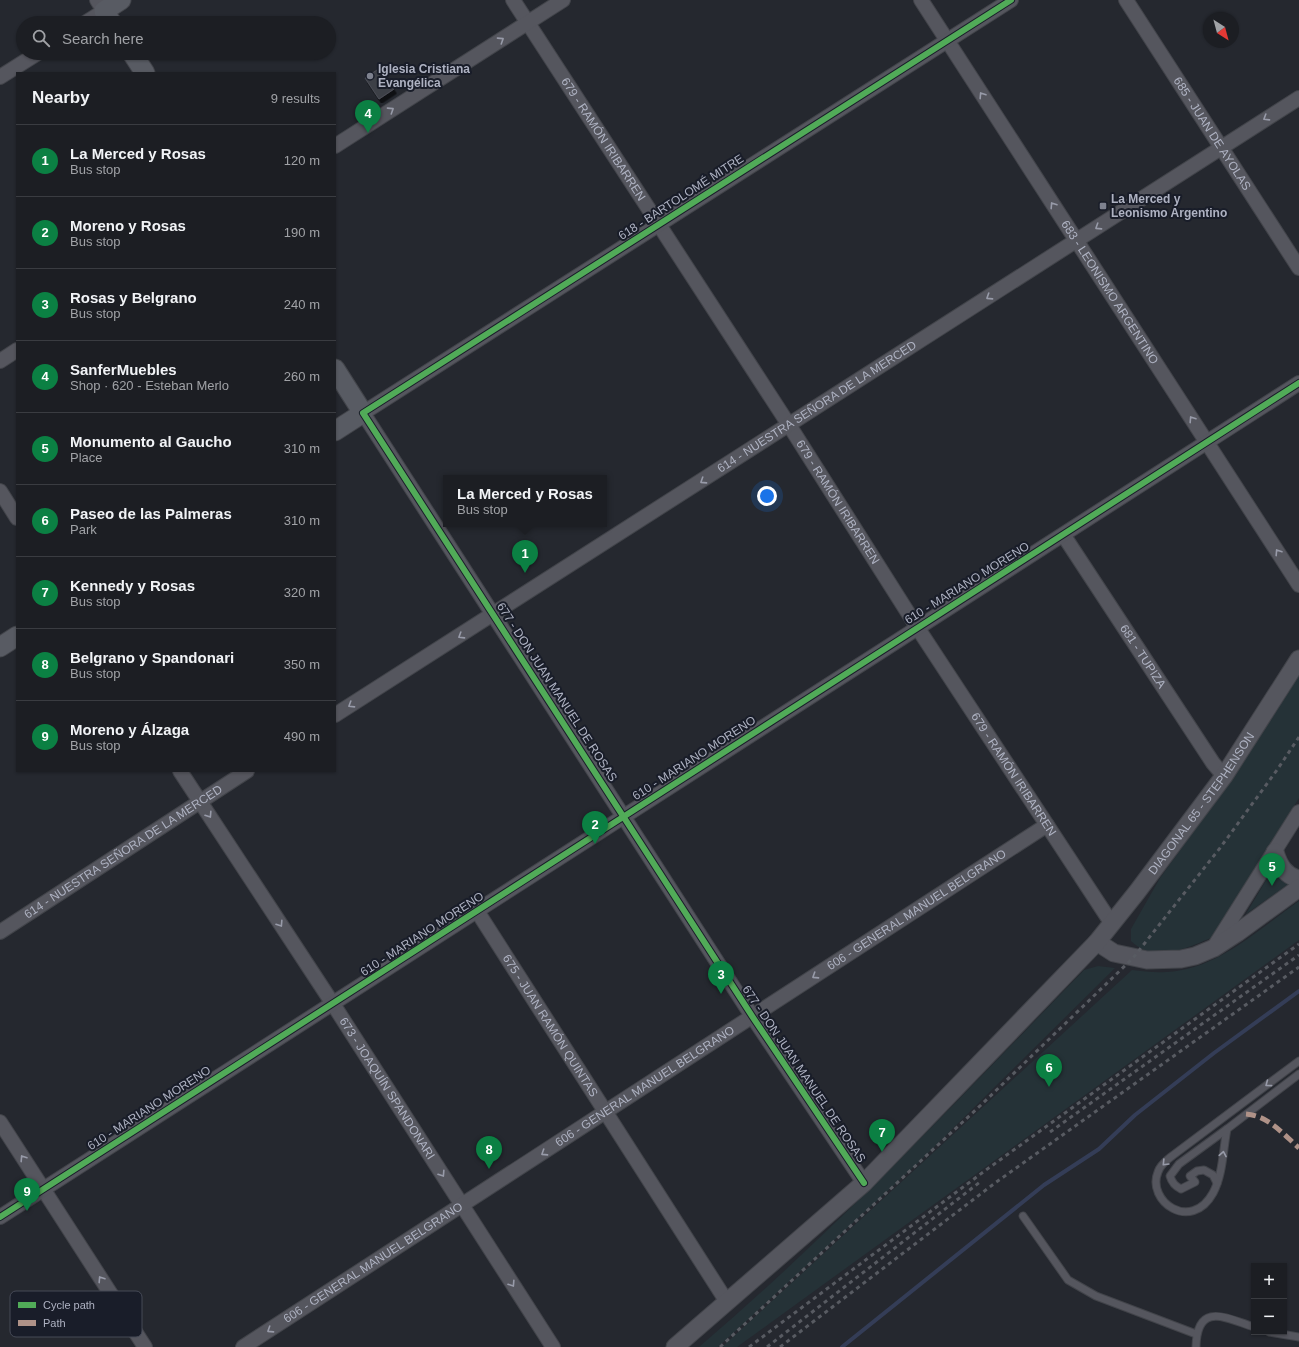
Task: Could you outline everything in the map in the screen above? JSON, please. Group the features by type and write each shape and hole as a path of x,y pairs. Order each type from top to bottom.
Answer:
{"main road":[{"path":"104,11 121,0"},
{"path":"137,60 144,72"},
{"name":"677 - DON JUAN MANUEL DE ROSAS","path":"336,371 364,413"},
{"path":"336,430 364,413"},
{"path":"0,647 16,637"}],"street":[{"name":"679 - RAMÓN IRIBARREN","path":"513,0 918,627 1112,924"},
{"path":"336,145 563,0"},
{"name":"683 - LEONISMO ARGENTINO","path":"921,0 1299,585"},
{"name":"618 - BARTOLOMÉ MITRE","path":"364,413 1010,0"},
{"name":"685 - JUAN DE AYOLAS","path":"1126,0 1299,268"},
{"path":"0,77 27,60"},
{"name":"614 - NUESTRA SEÑORA DE LA MERCED","path":"336,714 494,615 1220,147 1299,98"},
{"path":"0,361 16,351"},
{"name":"610 - MARIANO MORENO","path":"0,1217 918,627 1064,536 1299,383"},
{"name":"677 - DON JUAN MANUEL DE ROSAS","path":"364,413 752,1016 864,1183"},
{"path":"0,491 16,516"},
{"name":"681 - TUPIZA","path":"1064,536 1213,764 1224,776"},
{"name":"DIAGONAL 65 - STEPHENSON","path":"675,1347 864,1183 1097,942 1224,776 1299,660"},
{"name":"673 - JOAQUÍN SPANDONARI","path":"181,772 333,1004 553,1347"},
{"name":"614 - NUESTRA SEÑORA DE LA MERCED","path":"0,932 245,772"},
{"path":"1214,948 1299,812"},
{"name":"606 - GENERAL MANUEL BELGRANO","path":"243,1347 1047,825"},
{"path":"1275,852 1278,865 1287,874 1299,879"},
{"path":"1097,942 1114,953 1147,960 1181,959 1195,956 1214,948 1299,888"},
{"name":"675 - JUAN RAMÓN QUINTAS","path":"477,911 728,1302"},
{"path":"0,1122 109,1291"},
{"path":"139,1337 145,1347"}],"lane":[{"path":"1227,1129 1217,1183 1206,1204 1199,1210 1182,1212 1166,1203 1158,1191 1156,1178 1161,1166 1172,1156 1299,1061"},
{"path":"1217,1183 1214,1175 1204,1170 1197,1171 1190,1176 1195,1182 1182,1189 1176,1187 1171,1182 1170,1176 1179,1164 1299,1074"},
{"path":"1023,1216 1068,1280 1096,1296 1196,1334"},
{"path":"1196,1347 1196,1334 1204,1320 1213,1316 1219,1315 1251,1326"},
{"path":"1287,1335 1299,1337"}],"shaded area":[{"path":"1299,672 1299,798 1211,938 1180,950 1170,952 1149,952 1140,948 1131,941 1131,929 1160,878 1229,782"},
{"path":"1272,870 1289,884 1246,914"},
{"path":"1299,901 1299,940 737,1347 722,1347 1132,970 1166,972 1185,970 1203,964 1237,946"},
{"path":"1098,966 1115,968 918,1163 718,1347 699,1347 799,1257 896,1163 1084,970"}],"building":[{"name":"Iglesia Cristiana Evangélica","path":"380,68 394,89 379,99 365,78"}],"waterway":[{"path":"842,1347 1044,1185 1099,1149 1135,1115 1214,1053 1299,991"}],"railway":[{"path":"720,1347 981,1105 1133,958 1220,848 1277,770 1299,737"},
{"path":"749,1347 986,1170 1299,944"},
{"path":"1050,1132 1299,955"},
{"path":"780,1347 995,1183 1299,967"},
{"path":"767,1347 980,1182"}],"marked path":[{"path":"1246,1114 1254,1115 1269,1122 1299,1148"}],"cycle path":[{"path":"864,1183 752,1016 363,413 1011,0"},
{"path":"0,1217 1299,383"}],"place":[{"name":"Iglesia Cristiana Evangélica","path":"370,76"},
{"name":"SanferMuebles","path":"368,133"},
{"name":"La Merced y Leonismo Argentino","path":"1103,206"},
{"name":"La Merced y Rosas","path":"525,573"},
{"name":"Moreno y Rosas","path":"595,844"},
{"name":"Monumento al Gaucho","path":"1272,886"},
{"name":"Rosas y Belgrano","path":"721,994"},
{"name":"Paseo de las Palmeras","path":"1049,1087"},
{"name":"Kennedy y Rosas","path":"882,1152"},
{"name":"Belgrano y Spandonari","path":"489,1169"},
{"name":"Moreno y Álzaga","path":"27,1211"}]}
